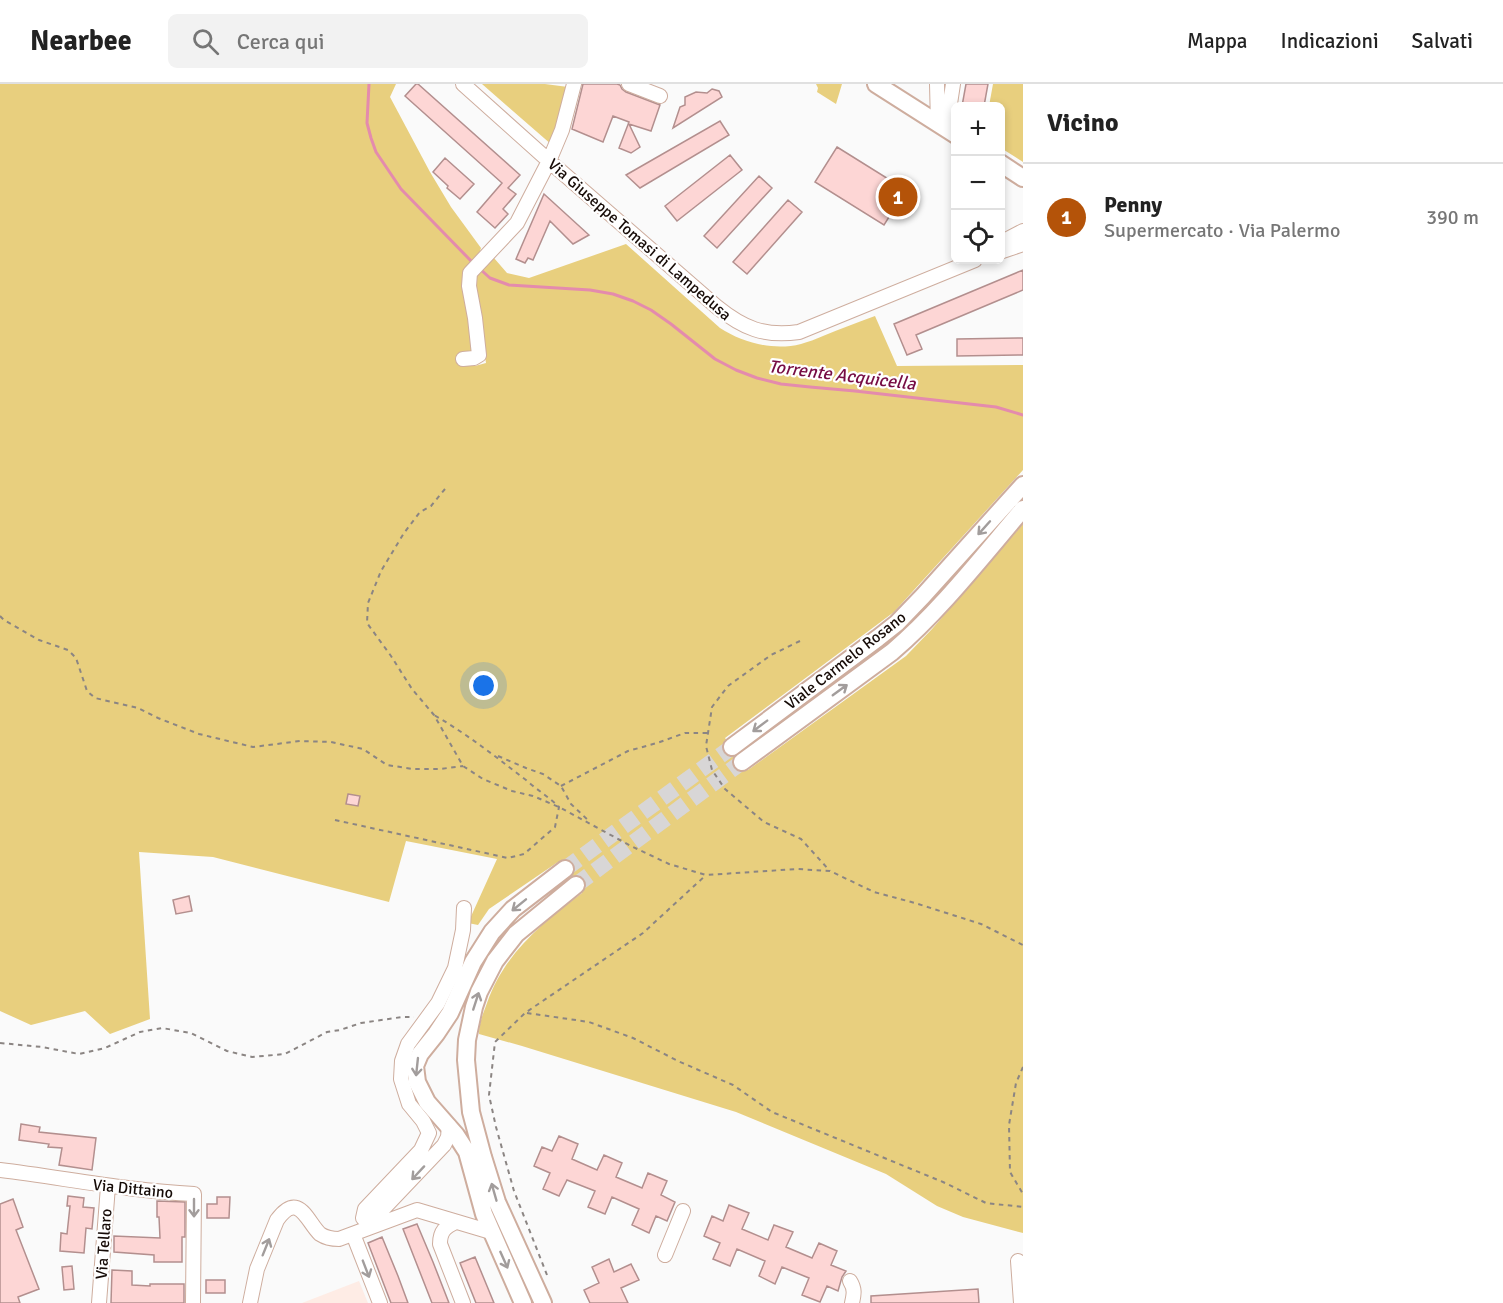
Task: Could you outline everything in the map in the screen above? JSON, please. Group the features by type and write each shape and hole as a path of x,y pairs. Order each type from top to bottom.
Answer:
{"main road":[{"path":"876,84 951,132"},
{"path":"1005,166 1023,178"},
{"name":"Viale Carmelo Rosano","path":"732,747 897,623 1023,484"},
{"name":"Viale Carmelo Rosano","path":"742,762 908,638 935,611 1023,508"},
{"path":"523,1303 484,1214 467,1152 449,1126 432,1109 421,1092 415,1073 417,1059 450,1013 472,962 492,932 513,909 565,869"},
{"path":"543,1303 497,1203 483,1156 471,1112 466,1060 467,1040 479,992 495,961 516,934 576,885"}],"street":[{"name":"Via Giuseppe Tomasi di Lampedusa","path":"463,84 717,307 734,320 752,329 784,334 799,332 964,264"},
{"path":"463,359 479,355 469,286 470,273 517,223 549,161 562,130 573,84"},
{"path":"629,84 660,96"},
{"path":"937,84 938,124"},
{"path":"938,124 948,117 953,84"},
{"path":"1005,243 1022,240"},
{"path":"1005,249 1022,240"},
{"path":"380,1303 362,1230 363,1218 365,1209 421,1150 429,1133 423,1121 409,1104 401,1079 402,1061 408,1044 438,1003 456,968 463,930 464,908"},
{"path":"362,1230 444,1145 448,1137 449,1126"},
{"name":"Via Dittaino","path":"0,1170 108,1186 194,1194 193,1303"},
{"name":"Via Tellaro","path":"99,1303 108,1186"},
{"path":"397,1196 402,1206 491,1232"},
{"path":"250,1303 257,1269 277,1220 290,1208 298,1209 307,1215 320,1233 329,1239 339,1239 417,1210"},
{"path":"665,1255 683,1211"},
{"path":"456,1221 442,1230 440,1244 463,1303"},
{"path":"1018,1261 1021,1303"},
{"path":"850,1281 854,1287 852,1303"}],"path":[{"path":"445,489 431,506 420,512 409,526 381,571 368,603 367,622 412,689 434,715 463,766 483,779 559,807 669,864 706,875 798,869 830,871 874,892 981,924 1023,945"},
{"path":"0,616 39,640 68,650 76,658 87,691 95,698 138,708 199,734 253,747 300,741 331,742 363,749 387,765 413,769 463,766"},
{"path":"434,715 495,755 559,807"},
{"path":"561,786 628,751 685,733 708,733"},
{"path":"495,755 543,774 561,786 571,804 592,824"},
{"path":"335,820 508,858 524,854 555,827 559,807"},
{"path":"550,1284 514,1191 496,1127 489,1095 495,1042 525,1013 643,933 706,875"},
{"path":"0,1043 42,1047 79,1054 105,1048 140,1032 162,1028 191,1033 227,1051 252,1057 285,1054 327,1032 361,1023 415,1017 438,1003"},
{"path":"525,1013 589,1022 633,1038 733,1085 772,1112 943,1182 986,1203 1023,1208"},
{"path":"1023,1067 1016,1083 1009,1125 1010,1172 1023,1194"}],"shaded area":[{"path":"0,84 396,84 390,97 451,207 481,248 479,254 463,271 463,286 474,351 459,356 458,364 475,366 486,363 474,276 494,258 507,273 529,278 626,244 720,328 749,342 780,347 801,344 875,316 897,366 1023,365 1023,470 894,612 725,738 748,770 906,656 1023,524 1023,1233 963,1217 937,1206 886,1174 736,1112 479,1034 481,1019 487,1003 503,970 538,929 582,893 558,862 489,909 478,925 468,923 497,859 406,841 389,902 213,857 139,852 150,1019 110,1034 85,1011 31,1025 0,1011"},
{"path":"482,84 545,84 568,87 552,145"},
{"path":"816,84 842,84 836,104 817,92"},
{"path":"993,84 1023,84 1023,162 1005,151 1005,102 990,102"},
{"path":"359,1281 368,1303 302,1303"}],"building":[{"path":"416,84 520,175 508,188 516,194 503,209 508,214 495,228 477,212 502,183 405,96"},
{"path":"583,84 617,84 626,92 660,105 651,131 629,124 640,147 631,153 619,148 629,122 613,116 603,142 572,129"},
{"path":"966,84 988,84 985,102 963,102"},
{"path":"712,89 719,91 722,97 673,128 680,107 685,105 685,97 696,92 707,93"},
{"path":"720,121 729,135 640,188 626,175"},
{"path":"837,147 906,190 884,225 815,182"},
{"path":"730,155 742,170 677,221 665,206"},
{"path":"445,158 474,184 460,199 433,172"},
{"path":"759,176 772,188 717,248 704,236"},
{"path":"544,194 589,235 573,244 550,221 533,260 528,258 525,263 516,259"},
{"path":"788,200 802,212 747,274 733,262"},
{"path":"1023,270 1023,290 916,335 922,349 907,355 894,324"},
{"path":"1023,338 1023,355 957,356 957,339"},
{"path":"348,794 360,796 358,806 346,804"},
{"path":"189,896 192,911 176,914 173,900"},
{"path":"21,1124 40,1127 39,1132 96,1138 92,1170 59,1165 62,1148 19,1140"},
{"path":"559,1136 578,1144 572,1159 597,1170 604,1155 622,1163 616,1177 642,1188 648,1173 667,1181 661,1195 675,1202 667,1221 656,1216 649,1233 632,1225 639,1209 612,1197 605,1214 588,1207 595,1191 567,1180 559,1196 543,1189 550,1173 534,1166 542,1147 552,1151"},
{"path":"68,1196 84,1198 83,1207 94,1208 92,1229 86,1228 84,1253 60,1251 61,1233 67,1234 70,1206 67,1206"},
{"path":"217,1197 230,1197 229,1218 207,1218 207,1204 217,1204"},
{"path":"13,1199 23,1227 16,1230 39,1289 18,1297 20,1303 0,1303 0,1204"},
{"path":"157,1201 185,1202 182,1262 154,1262 154,1255 114,1252 114,1236 160,1238"},
{"path":"729,1205 749,1213 742,1229 768,1240 774,1225 793,1232 786,1247 812,1258 819,1243 837,1251 831,1265 846,1271 838,1291 827,1286 820,1302 802,1295 809,1278 782,1267 775,1284 759,1276 765,1261 737,1249 730,1266 713,1259 720,1243 704,1236 712,1216 723,1221"},
{"path":"417,1224 449,1303 432,1303 403,1229"},
{"path":"382,1237 408,1303 391,1303 368,1243"},
{"path":"475,1257 494,1303 476,1303 460,1263"},
{"path":"609,1259 614,1272 631,1264 639,1280 621,1288 628,1303 590,1303 584,1290 599,1283 592,1267"},
{"path":"72,1266 74,1289 64,1290 62,1267"},
{"path":"112,1270 132,1271 132,1285 184,1284 184,1303 111,1303"},
{"path":"206,1280 225,1280 225,1293 206,1293"},
{"path":"978,1289 979,1303 871,1303 871,1296"}],"waterway":[{"name":"Torrente Acquicella","path":"369,84 367,123 376,152 401,189 473,263"},
{"name":"Torrente Acquicella","path":"480,269 490,278 509,285 590,290 613,294 633,301 671,324 715,359 757,378 781,384 996,407 1023,415"}],"tunnel":[{"path":"565,869 732,747"},
{"path":"576,885 742,762"}],"place":[{"name":"Penny","path":"898,197"}]}
